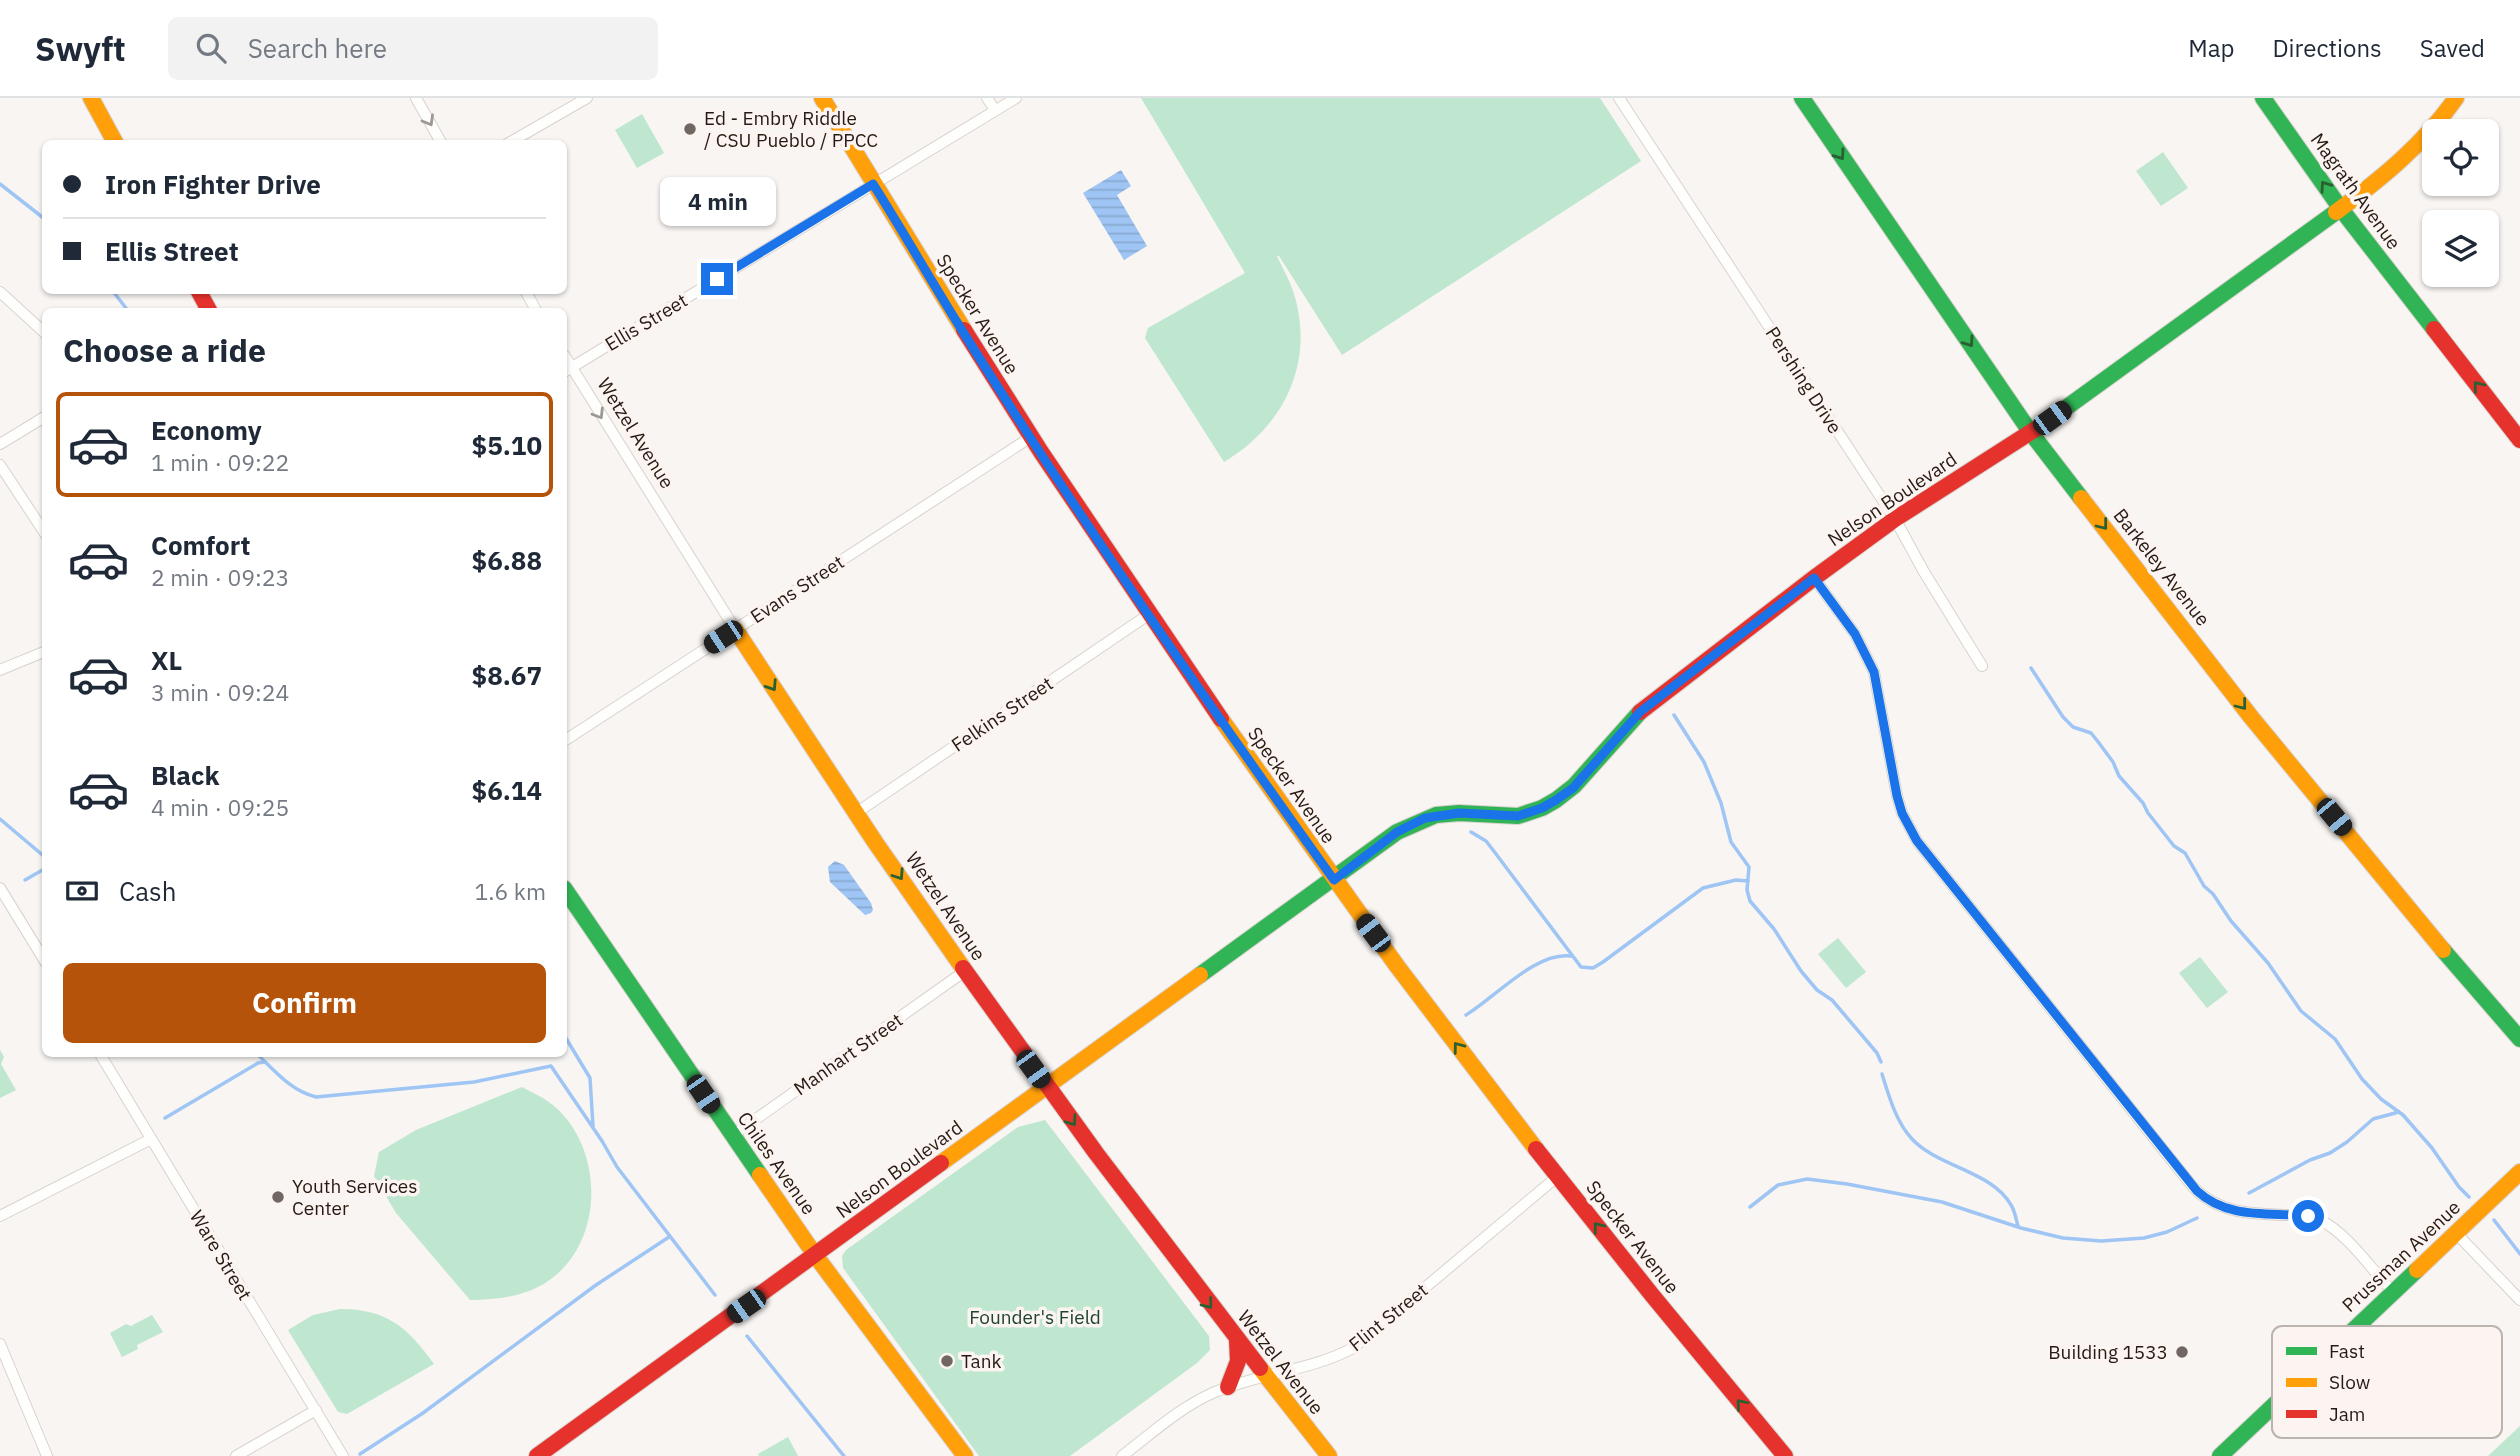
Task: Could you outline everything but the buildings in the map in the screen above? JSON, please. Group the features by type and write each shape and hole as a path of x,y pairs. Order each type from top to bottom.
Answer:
{"street":[{"path":"82,98 100,114"},
{"path":"91,98 114,140"},
{"path":"415,98 440,140"},
{"path":"515,140 587,98"},
{"name":"Specker Avenue","path":"822,98 1031,438 1148,615 1334,880 1491,1091 1636,1277 1784,1456"},
{"path":"987,98 995,110"},
{"name":"Ellis Street","path":"567,370 1016,98"},
{"name":"Pershing Drive","path":"1619,98 1895,519 1982,666"},
{"name":"Barkeley Avenue","path":"1802,98 2032,433 2251,717 2520,1039"},
{"name":"Magrath Avenue","path":"2263,98 2341,209 2520,440"},
{"name":"Nelson Boulevard","path":"537,1456 555,1449 815,1255 1397,832 1425,818 1459,813 1518,816 1542,808 1573,788 1640,712 1895,519 2032,433 2341,209 2415,149 2456,98"},
{"path":"0,292 42,330"},
{"name":"Wetzel Avenue","path":"567,370 856,813 1047,1088 1265,1377 1329,1456"},
{"path":"0,444 42,418"},
{"name":"Evans Street","path":"567,739 1031,438"},
{"path":"0,465 42,529"},
{"path":"1814,578 1855,634 1874,672 1897,796 1902,813 1917,841 2187,1179 2208,1200 2225,1209 2247,1213 2308,1216 2321,1221 2342,1237 2393,1292"},
{"name":"Felkins Street","path":"856,813 1148,615"},
{"path":"0,670 42,653"},
{"path":"0,888 42,956"},
{"name":"Chiles Avenue","path":"567,892 815,1255 965,1456"},
{"name":"Manhart Street","path":"732,1136 965,971"},
{"name":"Ware Street","path":"102,1057 343,1456"},
{"path":"0,1216 151,1139"},
{"name":"Prussman Avenue","path":"2357,1326 2520,1172"},
{"name":"Flint Street","path":"1122,1456 1190,1405 1228,1388 1320,1362 1353,1348 1558,1176"},
{"path":"2456,1233 2520,1300"},
{"path":"1228,1388 1238,1361 1237,1340"},
{"path":"0,1344 47,1456"},
{"name":"Prussman Avenue","path":"2220,1456 2272,1407"},
{"path":"236,1456 316,1410"}],"green space":[{"path":"1141,98 1600,98 1641,161 1342,355 1277,256 1291,287 1299,317 1297,366 1290,389 1264,430 1224,462 1145,338 1148,328 1245,273"},
{"path":"642,114 664,153 637,168 615,130"},
{"path":"2163,152 2188,188 2161,206 2136,171"},
{"path":"1838,938 1866,972 1846,988 1818,954"},
{"path":"2200,957 2228,992 2207,1008 2179,973"},
{"path":"0,1050 4,1057 1,1064 16,1090 0,1098"},
{"path":"522,1087 554,1106 572,1126 584,1149 590,1175 591,1201 586,1227 576,1251 560,1272 538,1287 513,1296 470,1300 396,1213 374,1176 379,1152 416,1130"},
{"name":"Founder's Field","path":"1045,1120 1209,1336 1210,1350 1197,1363 1070,1456 979,1456 843,1268 842,1256 846,1250 1018,1127"},
{"path":"340,1309 371,1312 394,1323 415,1340 434,1364 347,1414 338,1412 288,1330 313,1315"},
{"path":"152,1315 163,1332 137,1345 138,1349 122,1357 110,1333"},
{"path":"2520,1426 2520,1456 2488,1456"},
{"path":"788,1437 798,1456 759,1456 758,1454"}],"water":[{"path":"1121,170 1131,186 1117,195 1147,246 1124,260 1083,193"},
{"path":"835,861 844,865 871,903 871,913 865,915 830,882 828,867"}],"waterway":[{"path":"0,184 42,217"},
{"path":"115,294 126,308"},
{"path":"2031,668 2063,717 2073,727 2091,733 2099,743 2113,762 2119,776 2143,803 2174,846 2185,853 2204,886 2268,963 2301,1011 2335,1039 2362,1079 2381,1099 2403,1115 2469,1197"},
{"path":"1674,715 1704,762 1721,803 1731,842 1749,867 1747,890 1750,901 1774,929 1801,971 1817,990 1832,1000 1877,1053 1881,1062"},
{"path":"0,819 42,855"},
{"path":"1471,832 1486,841 1581,967 1593,968 1603,962 1703,888 1736,880 1748,881"},
{"path":"25,880 42,870"},
{"path":"1466,1015 1530,968 1558,956 1571,956"},
{"path":"567,1040 590,1078 593,1126"},
{"path":"260,1057 291,1085 316,1097 474,1082 551,1066 617,1167 715,1295"},
{"path":"165,1118 258,1063 265,1062"},
{"path":"1882,1074 1897,1117 1912,1139 1936,1156 1991,1184 2011,1205 2018,1226"},
{"path":"2249,1193 2310,1160 2330,1153 2373,1119 2399,1112"},
{"path":"1750,1207 1778,1185 1807,1179 1942,1202 2021,1228 2063,1238 2101,1241 2144,1238 2167,1232 2197,1218"},
{"path":"2494,1220 2520,1254"},
{"path":"360,1454 423,1413 596,1285 669,1237"},
{"path":"747,1336 844,1456"}],"traffic: fast":[{"path":"1802,98 2031,433 2081,498"},
{"path":"2263,98 2341,209 2434,329"},
{"path":"2045,423 2336,212"},
{"path":"1200,975 1397,832 1436,815 1459,813 1518,816 1556,800 1574,786 1640,712"},
{"path":"567,892 760,1175"},
{"path":"2443,950 2520,1039"},
{"path":"2358,1326 2417,1270"},
{"path":"2220,1456 2272,1407"}],"traffic: slow":[{"path":"91,98 114,140"},
{"path":"822,98 964,330"},
{"path":"2336,212 2401,160 2430,131 2456,98"},
{"path":"2081,498 2251,717 2443,950"},
{"path":"735,629 875,842 963,968"},
{"path":"1221,719 1397,966 1536,1149"},
{"path":"941,1163 1200,975"},
{"path":"2417,1270 2520,1172"},
{"path":"760,1175 815,1255 965,1456"},
{"path":"1260,1368 1329,1456"}],"traffic: jam":[{"path":"200,294 208,308"},
{"path":"2434,329 2520,440"},
{"path":"964,330 1041,452 1221,719"},
{"path":"1640,712 1895,519 2045,423"},
{"path":"963,968 1096,1153 1260,1368"},
{"path":"1536,1149 1785,1456"},
{"path":"537,1456 941,1163"},
{"path":"1228,1387 1238,1361 1237,1340"}],"place":[{"name":"Ed - Embry Riddle / CSU Pueblo / PPCC","path":"690,129"},
{"name":"Youth Services Center","path":"278,1197"},
{"name":"Building 1533","path":"2182,1352"},
{"name":"Tank","path":"947,1361"}],"route":[{"path":"717,279 873,184 955,318 1110,558 1334,880 1397,832 1425,818 1459,813 1518,816 1556,800 1573,788 1640,712 1814,578 1855,634 1874,672 1897,796 1902,813 1917,841 2197,1191 2218,1206 2233,1211 2308,1216"}]}
